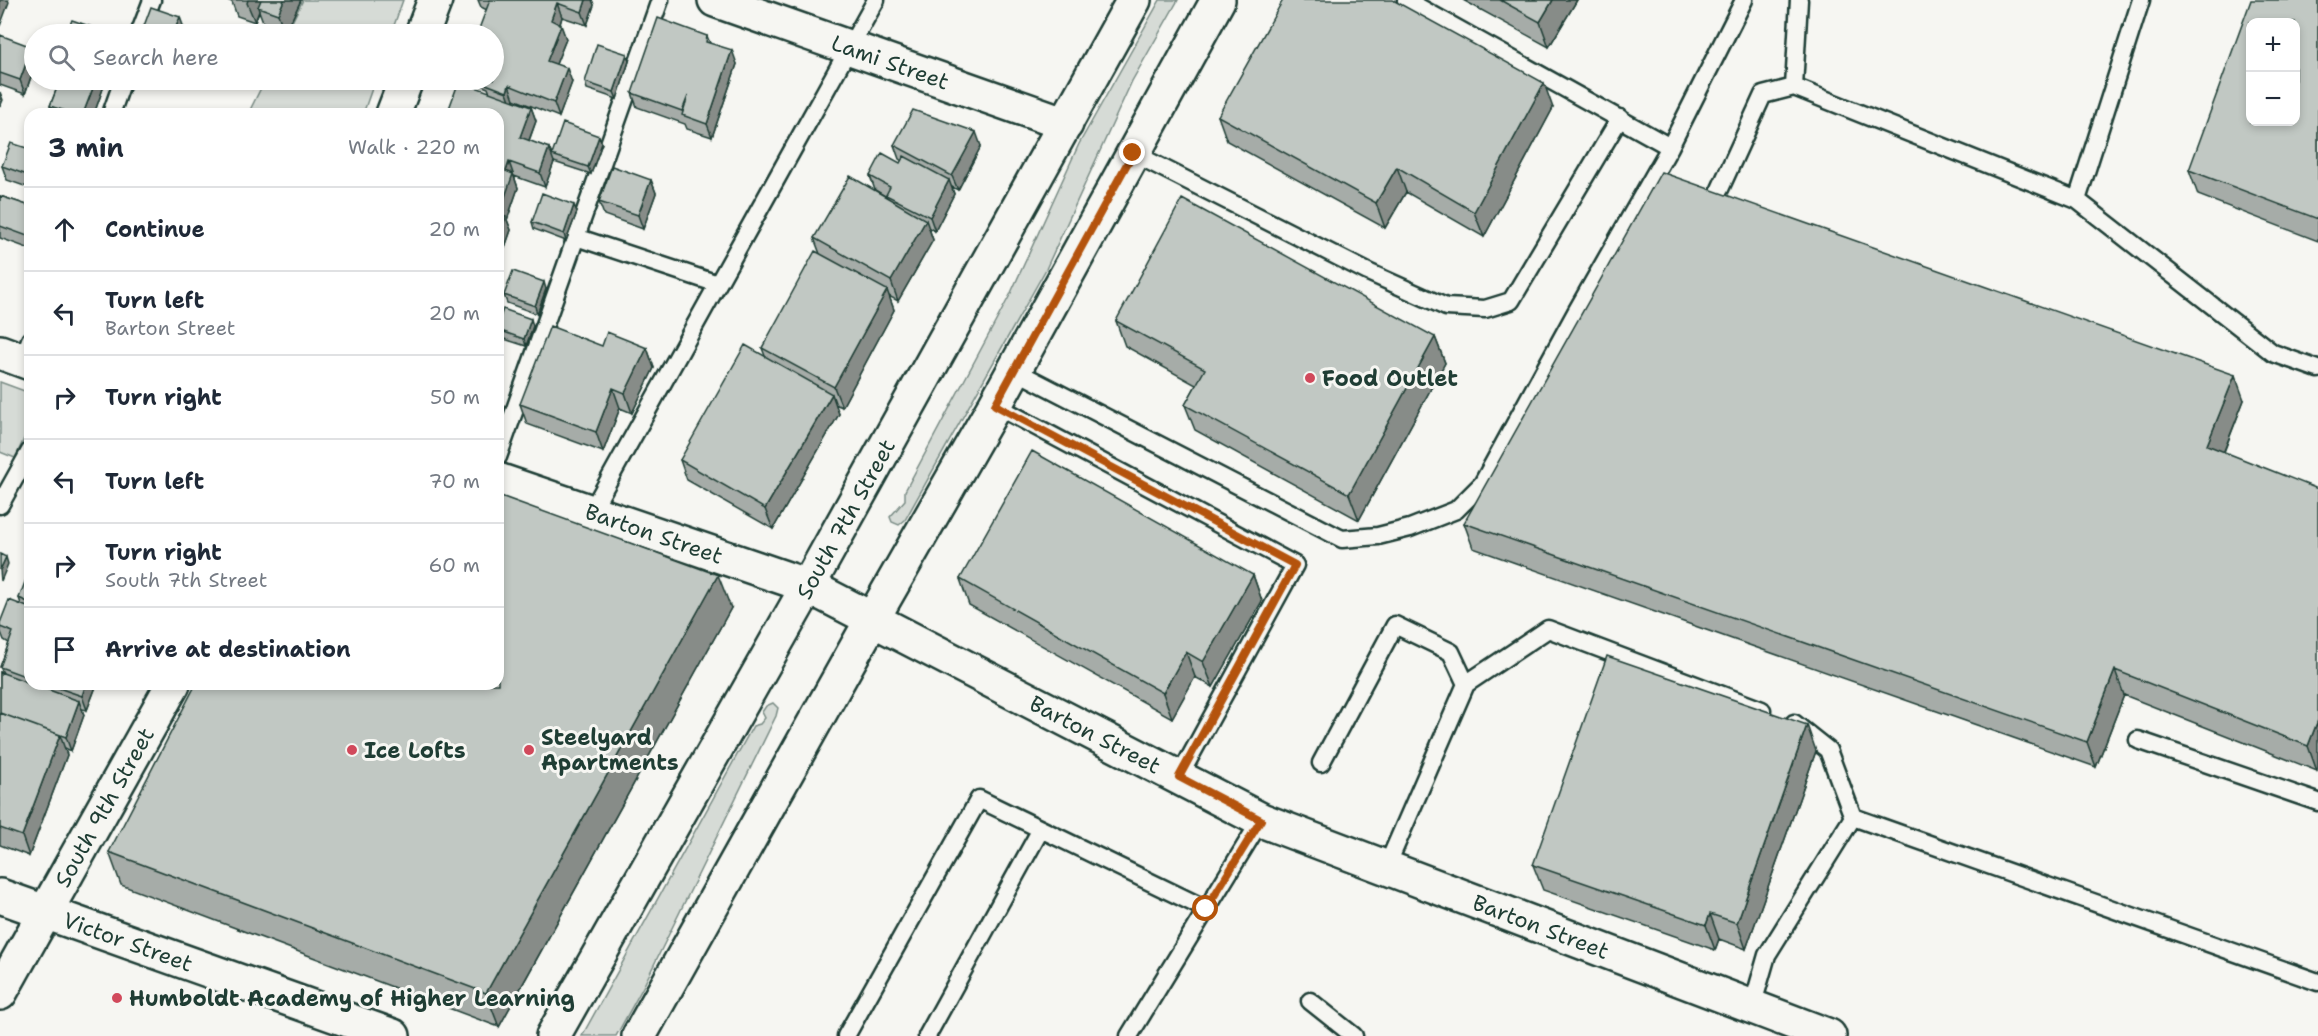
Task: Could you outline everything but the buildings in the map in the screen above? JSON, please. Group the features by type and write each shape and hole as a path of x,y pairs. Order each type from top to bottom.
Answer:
{"street":[{"path":"426,24 435,0"},
{"name":"Lami Street","path":"715,0 1066,124"},
{"name":"South 7th Street","path":"553,1036 808,586 1134,0"},
{"path":"639,1036 995,405 1218,0"},
{"path":"395,108 402,90"},
{"name":"Barton Street","path":"504,482 808,586 1261,820 1752,1007 1786,1028 1828,1036"},
{"name":"South 9th Street","path":"0,993 170,690"},
{"name":"Victor Street","path":"0,896 393,1036"}],"lane":[{"path":"143,24 152,0"},
{"path":"504,440 660,0"},
{"path":"591,512 876,0"},
{"path":"1406,0 1670,147"},
{"path":"1014,370 1342,539 1378,536 1410,528 1456,510 1482,484 1670,147 1744,0"},
{"path":"1794,87 1799,0"},
{"path":"2077,200 2141,0"},
{"path":"1720,189 1763,95 1794,87 2077,200 2273,353 2318,369"},
{"path":"113,108 119,90"},
{"path":"1133,153 1368,272 1446,307 1485,309 1511,301 1620,118"},
{"path":"576,237 718,284"},
{"path":"995,405 1295,565 1179,777"},
{"path":"0,505 24,462"},
{"path":"1321,763 1395,625 1450,652 1466,684"},
{"path":"1386,868 1466,684 1548,629 1793,722 1828,750 1853,817"},
{"path":"2138,740 2318,802"},
{"path":"846,1036 979,799 1206,909"},
{"path":"1853,817 2318,982"},
{"path":"1752,1007 1767,954 1853,817"},
{"path":"1129,1036 1261,820"},
{"path":"927,1036 1041,829"},
{"path":"1310,1001 1354,1036"}],"shaded area":[{"path":"303,0 403,0 395,24 291,24"},
{"path":"1160,0 1178,0 1132,81 1046,269 905,520 899,525 892,522 890,517 905,500 905,491 1010,295 1079,144"},
{"path":"260,90 371,90 365,108 251,108"},
{"path":"0,382 24,391 24,439 15,458 0,452"},
{"path":"773,703 778,708 776,716 644,985 616,1036 582,1036 753,726 760,724 765,718 762,712 766,706"}],"place":[{"name":"Food Outlet","path":"1310,378"},
{"name":"Ice Lofts","path":"352,750"},
{"name":"Steelyard Apartments","path":"529,750"},
{"name":"Humboldt Academy of Higher Learning","path":"117,998"}],"route":[{"path":"1133,153 995,405 1295,565 1179,777 1261,820 1206,909"}]}
